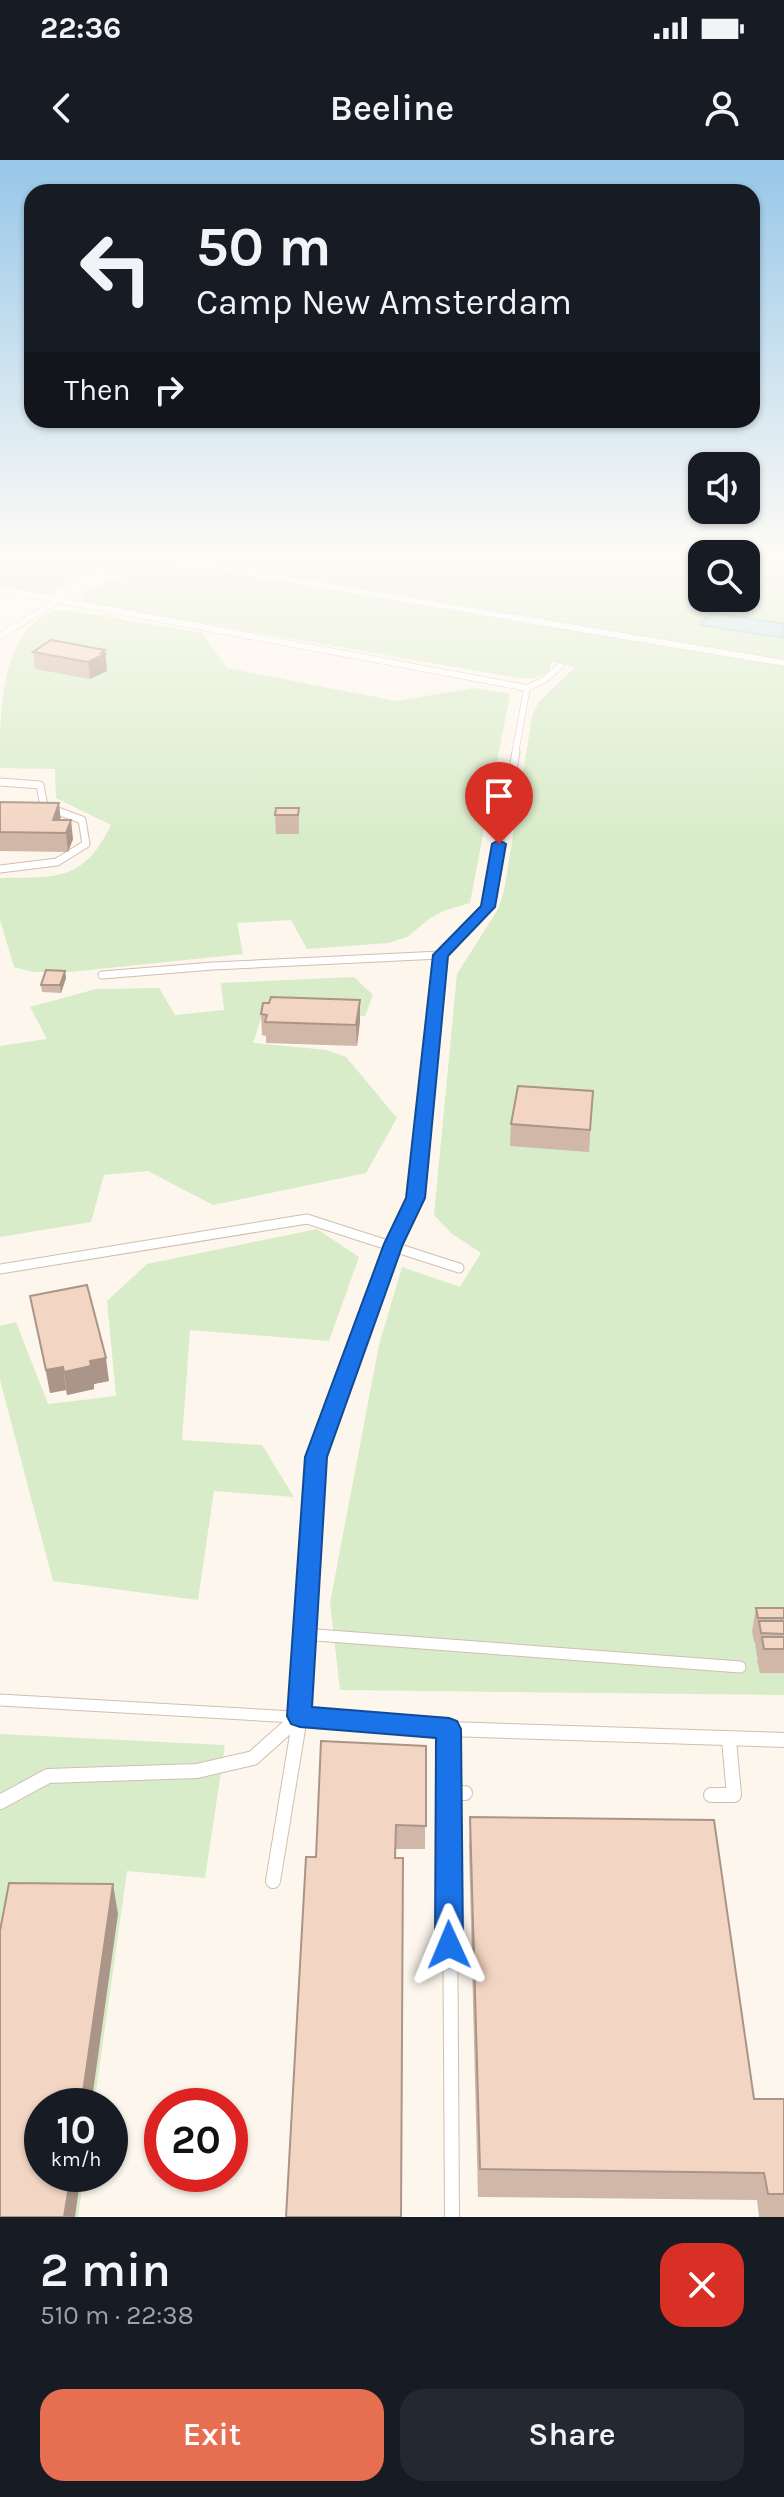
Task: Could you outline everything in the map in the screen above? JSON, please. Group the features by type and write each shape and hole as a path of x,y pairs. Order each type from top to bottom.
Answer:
{"lane":[{"path":"318,649 527,688 544,680 560,666"},
{"path":"701,649 784,663"},
{"path":"273,1881 300,1716 316,1457 394,1244 416,1198 440,955 488,907 527,688"},
{"path":"0,782 40,785 44,806 82,820 86,844 72,857 32,868 0,869"},
{"path":"102,975 440,955"},
{"path":"0,1269 307,1219 394,1244 459,1268"},
{"path":"303,1634 740,1667"},
{"path":"0,1700 300,1716 449,1729 784,1740"},
{"path":"0,1802 48,1776 197,1771 253,1758 300,1716"},
{"path":"449,1729 452,2217"},
{"path":"711,1795 734,1795 729,1740"},
{"path":"448,1793 465,1793"}],"green space":[{"path":"16,649 213,649 227,668 396,701 474,688 510,694 470,903 446,910 430,918 407,937 388,943 307,949 291,920 237,923 243,954 70,972 33,972 14,967 0,920 0,878 53,876 79,867 101,844 111,825 56,798 55,769 0,768 3,699"},
{"path":"351,649 784,649 784,1695 340,1690 330,1603 379,1345 402,1267 460,1287 481,1253 451,1233 434,1215 457,974 498,909 504,891 532,717 538,703 575,667 551,662 549,672 534,678 518,678"},
{"path":"354,977 373,995 365,1016 263,1013 253,1043 327,1050 346,1057 397,1118 366,1173 213,1205 148,1171 104,1175 91,1222 0,1237 0,1046 47,1039 30,1007 96,989 159,988 175,1015 224,1010 221,983"},
{"path":"317,1229 359,1257 329,1341 190,1330 182,1440 262,1445 294,1497 214,1491 198,1600 53,1581 0,1380 0,1326 16,1322 48,1404 116,1396 107,1301 147,1264"},
{"path":"0,1734 225,1745 205,1878 127,1871 97,2088 24,2088 24,2192 81,2192 78,2217 0,2217"}],"building":[{"path":"38,649 100,649 105,650 101,653 105,654 88,662 33,652"},
{"path":"0,802 59,803 53,820 71,820 66,833 0,832"},
{"path":"276,808 299,808 298,815 275,815"},
{"path":"46,970 65,971 60,985 41,985"},
{"path":"271,997 360,1000 356,1025 265,1022 267,1015 261,1014 263,1003 269,1003"},
{"path":"518,1086 593,1091 590,1130 511,1124"},
{"path":"87,1285 106,1358 90,1361 91,1366 64,1372 63,1367 46,1370 30,1296"},
{"path":"756,1608 784,1608 784,1618 758,1618"},
{"path":"759,1621 784,1621 784,1634 761,1633"},
{"path":"762,1637 784,1637 784,1649 764,1649"},
{"path":"321,1741 426,1746 426,1826 396,1825 395,1858 403,1858 401,2217 286,2217 306,1857 316,1857"},
{"path":"470,1817 714,1820 754,2099 784,2099 784,2194 768,2194 764,2173 480,2169"},
{"path":"9,1883 113,1884 84,2088 24,2088 24,2192 68,2192 64,2217 0,2217 0,1931"}],"route":[{"path":"449,1945 449,1729 300,1716 302,1661 316,1457 394,1244 416,1198 440,955 488,907 499,844"}]}
